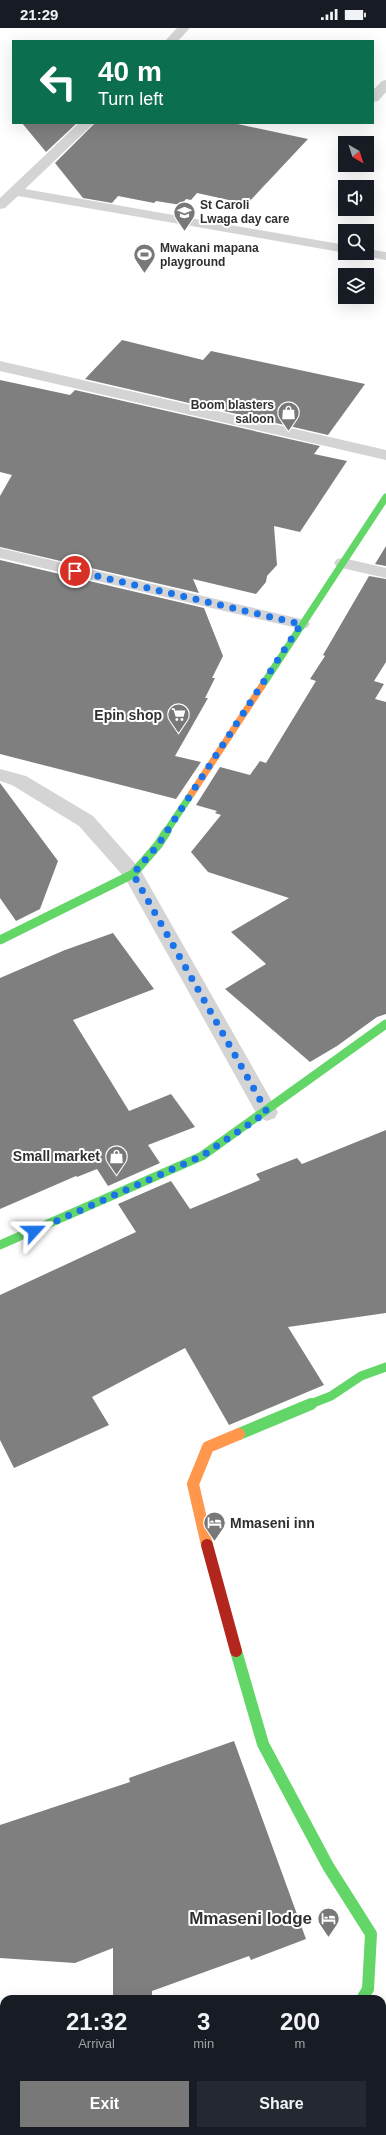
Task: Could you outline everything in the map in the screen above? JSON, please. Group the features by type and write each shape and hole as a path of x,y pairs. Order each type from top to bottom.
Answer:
{"street":[{"path":"172,40 184,28"},
{"path":"374,97 386,84"},
{"path":"0,205 86,124"},
{"path":"15,191 338,248"},
{"path":"374,254 386,256"},
{"path":"0,366 386,455"},
{"path":"0,940 133,874 158,845 301,624 386,497"},
{"path":"0,553 301,624"},
{"path":"343,563 386,573"},
{"path":"0,775 20,780 86,821 133,874 267,1112"},
{"path":"0,1245 202,1156 267,1112 386,1024"},
{"path":"364,1995 368,1989 371,1934 328,1866 263,1744 214,1577 193,1484 208,1447 331,1396 362,1376 386,1367"}],"building":[{"path":"23,124 76,124 46,152"},
{"path":"94,124 238,124 308,139 247,204 197,193 191,200 186,199 181,205 156,201 154,203 118,196 112,203 83,198 55,163"},
{"path":"122,340 203,360 211,351 365,384 328,435 85,379"},
{"path":"0,380 70,395 75,390 320,446 314,454 347,461 300,532 274,526 277,565 267,576 266,582 256,594 193,579 199,593 0,547 0,496 12,475 0,472"},
{"path":"386,546 386,566 375,564"},
{"path":"0,560 204,608 223,656 212,678 215,678 205,698 208,698 175,756 201,762 176,799 0,754"},
{"path":"369,576 386,579 386,662 374,681 384,684 375,699 386,702 386,1014 377,1017 337,1046 310,1062 225,989 266,964 231,932 289,898 208,872 191,852 221,815 215,813 217,811 196,805 220,767 250,775 260,761 266,763 316,681 310,679 325,656 323,655"},
{"path":"0,783 58,861 40,909 16,921 0,898"},
{"path":"113,933 154,989 73,1020 129,1111 171,1094 195,1127 148,1145 160,1163 108,1186 97,1169 77,1177 76,1176 0,1209 0,978 65,950"},
{"path":"386,1130 386,1313 288,1327 324,1385 229,1425 185,1348 92,1397 109,1425 14,1468 0,1440 0,1295 136,1232 118,1204 171,1181 190,1209 260,1180 256,1174 297,1158 302,1164"},
{"path":"234,1741 306,1939 251,1960 249,1956 152,1991 152,1995 113,1995 113,1948 75,1963 0,1958 0,1825 130,1782 129,1778"}],"traffic: fast":[{"path":"262,686 386,497"},
{"path":"0,940 133,874 158,845 192,793"},
{"path":"0,1245 202,1156 386,1024"},
{"path":"239,1434 331,1396 361,1376 386,1367"},
{"path":"236,1651 263,1744 328,1866 371,1934 368,1989 364,1995"}],"traffic: slow":[{"path":"192,793 262,686"},
{"path":"207,1545 193,1484 208,1447 239,1434"}],"traffic: jam":[{"path":"207,1545 236,1651"}],"place":[{"name":"St Caroli Lwaga day care","path":"184,232"},
{"name":"Mwakani mapana playground","path":"145,274"},
{"name":"Boom blasters saloon","path":"289,432"},
{"name":"Epin shop","path":"178,734"},
{"name":"Small market","path":"116,1176"},
{"name":"Mmaseni inn","path":"214,1542"},
{"name":"Mmaseni lodge","path":"328,1938"}],"route":[{"path":"34,1231 202,1156 267,1112 133,874 158,845 301,624 75,571"}]}
